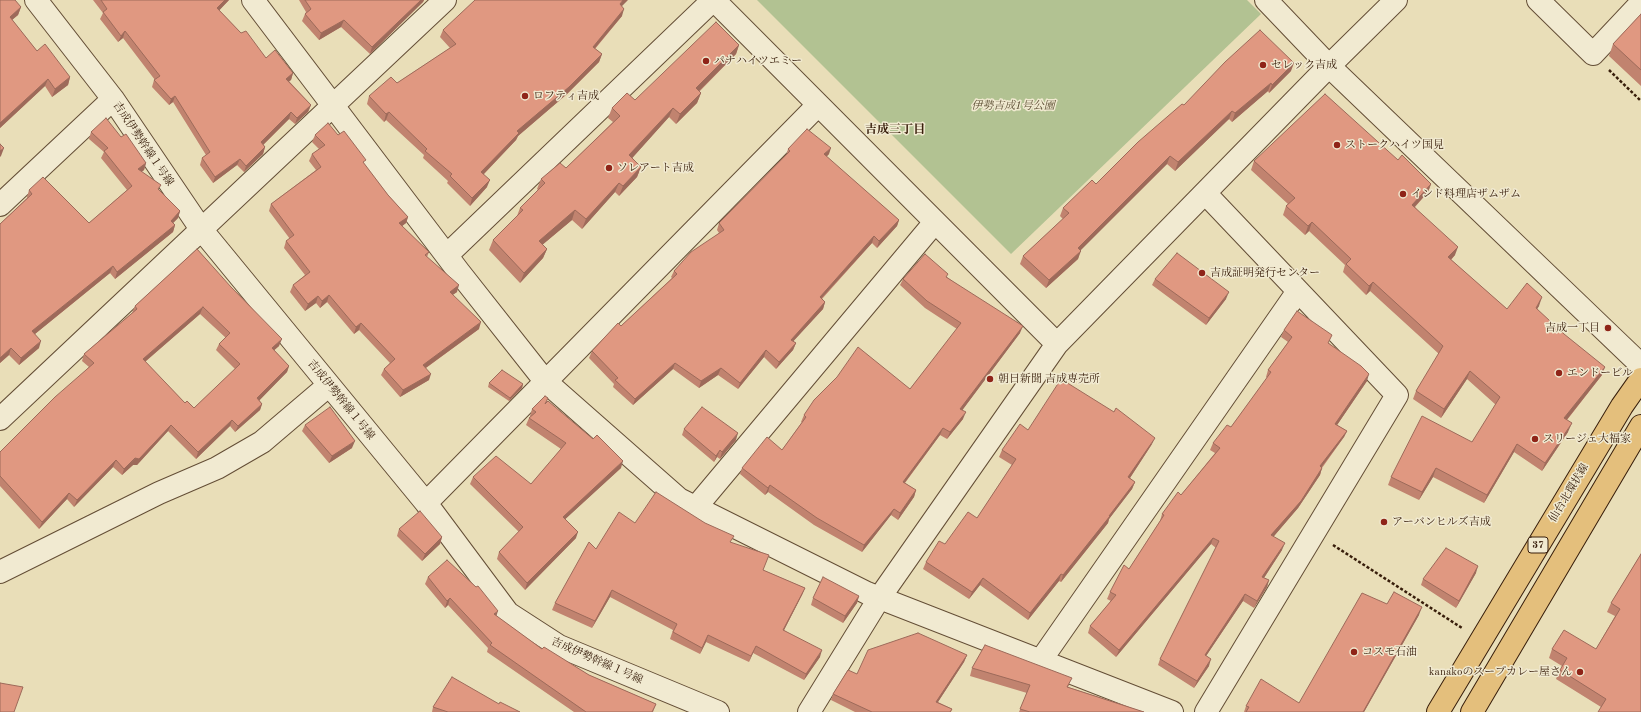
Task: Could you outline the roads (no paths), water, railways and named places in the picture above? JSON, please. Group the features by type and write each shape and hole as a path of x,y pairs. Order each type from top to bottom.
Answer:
{"main road":[{"name":"仙台北環状線","path":"1438,712 1622,406 1641,378"},
{"name":"37","path":"1472,712 1641,426"}],"street":[{"name":"吉成伊勢幹線１号線","path":"36,0 113,99 201,229 426,503 508,613 559,646 718,712"},
{"path":"253,0 447,255 546,382 679,499 867,593 1172,712"},
{"path":"0,419 445,0"},
{"path":"447,255 713,0 1057,344"},
{"path":"1266,0 1329,66 1641,365"},
{"path":"809,712 880,597 1057,344 1329,66 1396,0"},
{"path":"1538,0 1593,54 1641,3"},
{"path":"0,205 113,99"},
{"path":"426,503 818,105"},
{"path":"1205,193 1397,395 1206,712"},
{"path":"696,507 935,222"},
{"path":"1041,660 1298,291"},
{"path":"0,572 159,493 217,468 262,442 329,385"}],"place":[{"name":"パナハイツエミー","path":"706,61"},
{"name":"セレック吉成","path":"1263,65"},
{"name":"ロフティ吉成","path":"525,96"},
{"name":"ストークハイツ国見","path":"1337,145"},
{"name":"ソレアート吉成","path":"609,168"},
{"name":"インド料理店ザムザム","path":"1403,194"},
{"name":"吉成証明発行センター","path":"1202,273"},
{"name":"吉成一丁目","path":"1608,328"},
{"name":"エンドービル","path":"1559,373"},
{"name":"朝日新聞 吉成専売所","path":"990,379"},
{"name":"スリージェ大福家","path":"1535,439"},
{"name":"アーバンヒルズ吉成","path":"1384,522"},
{"name":"コスモ石油","path":"1354,652"},
{"name":"kanakoのスープカレー屋さん","path":"1580,672"}],"district":[{"name":"吉成三丁目","path":"895,130"}],"park label":[{"name":"伊勢吉成1号公園","path":"1013,106"}]}
